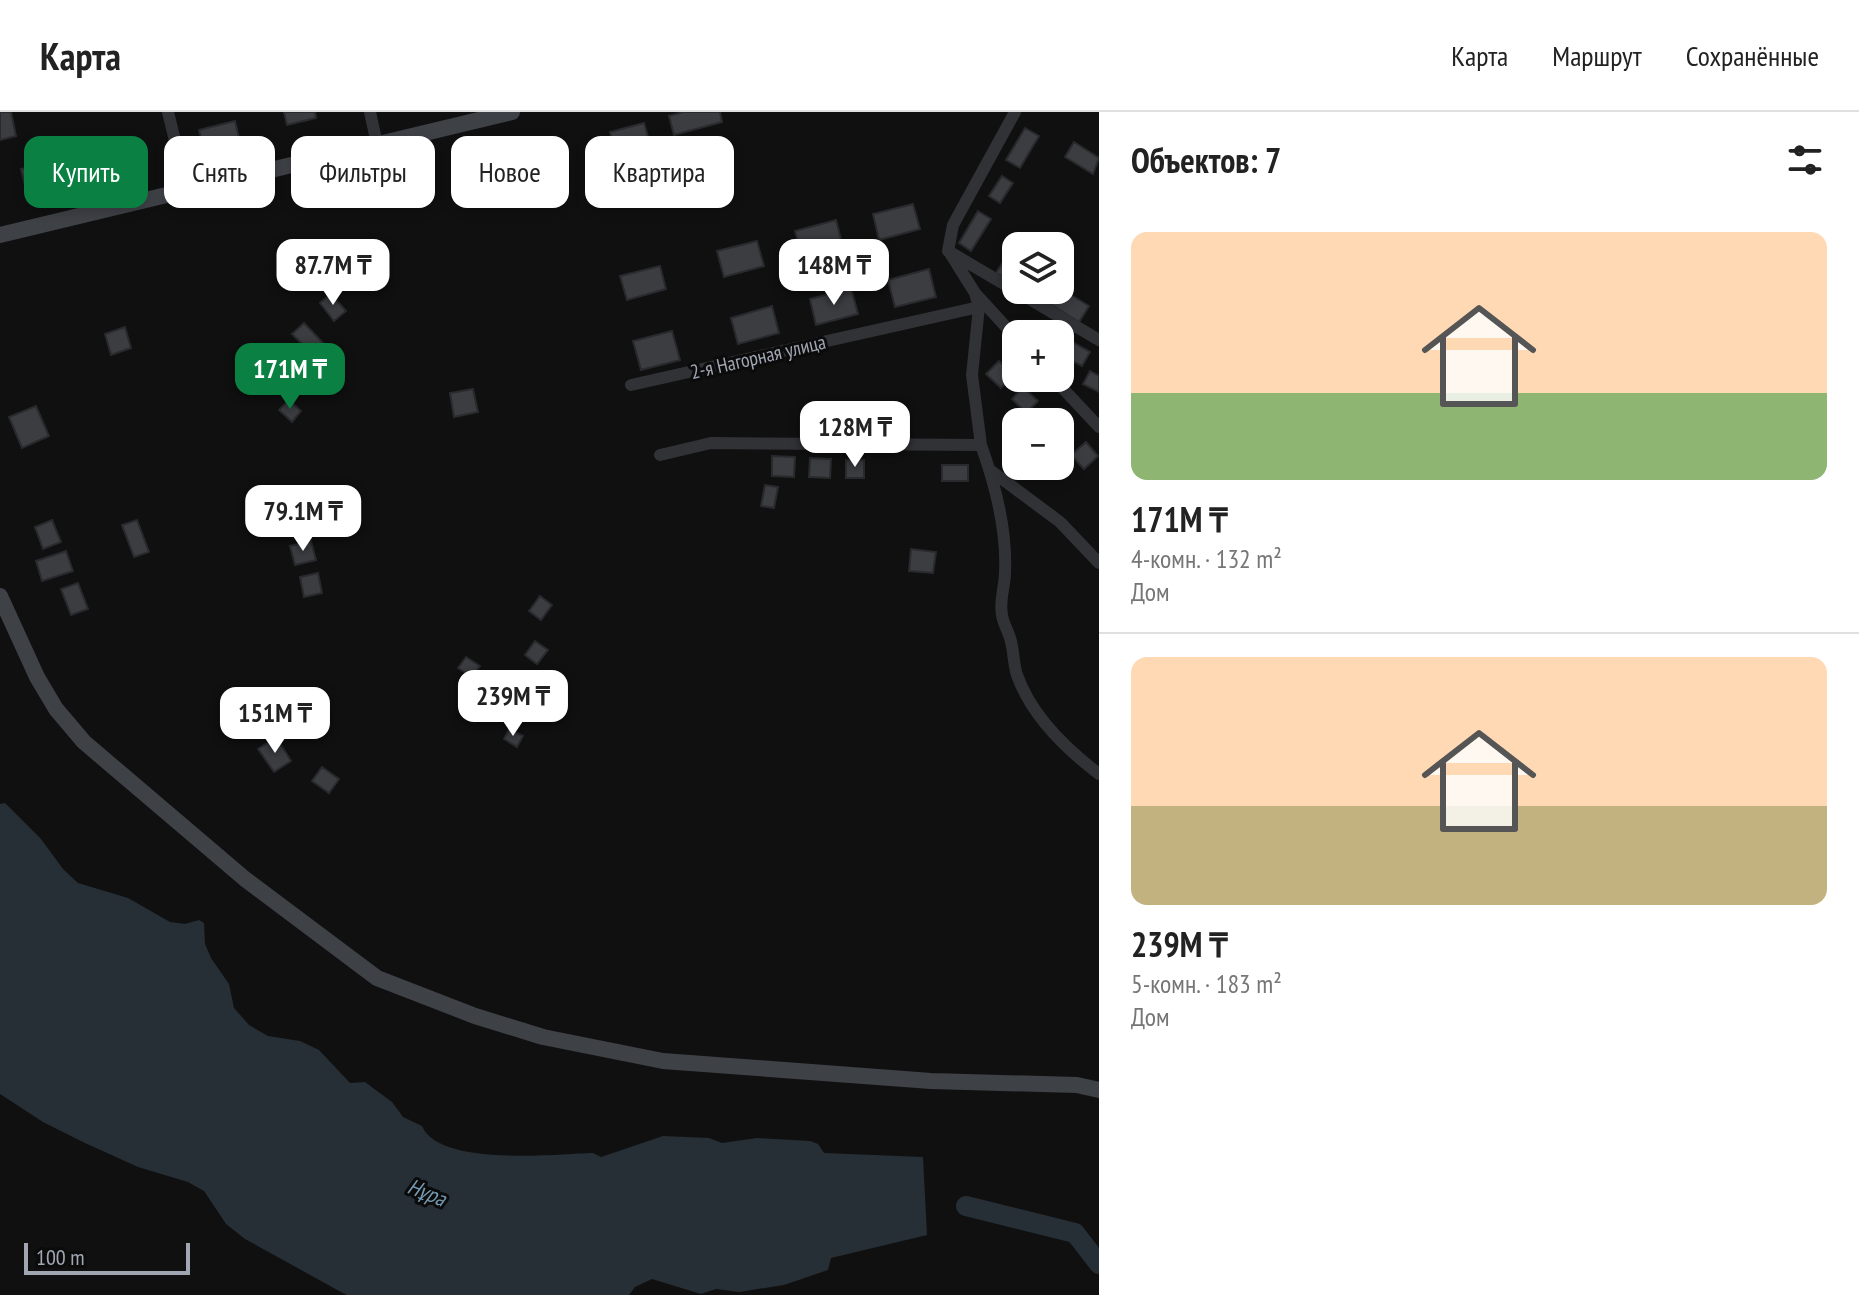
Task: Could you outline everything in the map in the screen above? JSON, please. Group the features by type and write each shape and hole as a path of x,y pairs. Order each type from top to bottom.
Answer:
{"street":[{"path":"168,112 174,136"},
{"path":"370,112 375,136"},
{"path":"411,136 512,112"},
{"path":"1002,323 975,293 948,251 953,225 1015,112"},
{"path":"0,235 164,196"},
{"path":"948,251 1099,340"},
{"path":"975,293 979,307 972,375 981,445 990,470 1003,533 1006,574 1001,597 1002,617 1010,639 1016,673 1025,694 1051,730 1099,774"},
{"name":"2-я Нагорная улица","path":"631,385 979,307"},
{"path":"1066,392 1099,427"},
{"path":"660,455 711,443 981,445"},
{"path":"990,470 1060,522 1099,563"},
{"path":"0,596 37,677 56,709 84,742 245,879 377,978 475,1016 543,1037 663,1061 931,1081 1077,1085 1099,1090"}],"water":[{"path":"5,803 78,883 128,898 170,922 185,924 199,920 204,923 205,944 211,958 229,984 234,1008 249,1025 268,1036 300,1041 319,1050 350,1083 365,1082 392,1102 403,1117 422,1126 433,1139 451,1148 500,1155 593,1153 601,1157 663,1136 709,1138 722,1143 757,1138 810,1141 818,1144 824,1153 923,1157 927,1235 831,1258 828,1270 784,1285 739,1292 716,1289 701,1294 652,1279 635,1287 629,1295 347,1295 245,1239 226,1224 204,1191 188,1182 138,1167 85,1143 43,1122 0,1094 0,804"}],"building":[{"path":"0,112 11,112 16,136 0,140"},
{"path":"284,112 315,112 316,118 287,125"},
{"path":"683,112 720,112 722,122 674,135 669,116"},
{"path":"235,121 239,136 200,136 199,130"},
{"path":"644,123 648,136 611,136 610,132"},
{"path":"1025,128 1039,136 1020,168 1006,160"},
{"path":"1074,142 1099,158 1093,174 1065,157"},
{"path":"1002,176 1013,183 1000,203 989,196"},
{"path":"913,204 920,229 879,240 873,214"},
{"path":"978,211 991,219 971,251 959,243"},
{"path":"836,220 843,247 802,258 795,231"},
{"path":"757,241 764,266 724,277 717,251"},
{"path":"660,266 666,289 627,300 620,276"},
{"path":"929,269 936,297 895,307 888,280"},
{"path":"851,288 858,314 816,325 810,299"},
{"path":"331,294 346,311 334,321 320,303"},
{"path":"1074,297 1089,306 1079,322 1050,304 1074,304"},
{"path":"772,306 779,333 738,344 731,318"},
{"path":"304,323 324,344 313,355 292,334"},
{"path":"125,327 131,348 111,355 105,334"},
{"path":"672,331 680,360 641,370 633,341"},
{"path":"1074,343 1090,352 1082,366 1074,362"},
{"path":"999,361 1002,364 1002,387 1001,388 986,374"},
{"path":"1090,371 1099,376 1099,392 1083,384"},
{"path":"473,389 478,412 454,417 450,393"},
{"path":"1018,392 1028,392 1038,401 1031,408 1021,408 1012,399"},
{"path":"289,400 301,411 292,422 279,410"},
{"path":"36,406 49,436 22,448 9,417"},
{"path":"1086,442 1098,456 1084,469 1074,458 1074,452"},
{"path":"772,456 795,457 794,477 772,476"},
{"path":"810,458 831,459 830,478 809,477"},
{"path":"846,460 864,460 864,478 846,478"},
{"path":"942,465 968,465 968,481 942,481"},
{"path":"765,485 778,487 774,508 761,506"},
{"path":"52,520 61,542 43,549 35,527"},
{"path":"137,520 149,552 134,557 122,525"},
{"path":"311,541 316,560 295,565 290,546"},
{"path":"911,549 936,552 933,573 909,571"},
{"path":"66,551 73,571 42,581 36,561"},
{"path":"318,573 322,593 304,597 300,577"},
{"path":"78,583 88,609 71,615 61,589"},
{"path":"540,596 552,605 541,620 529,611"},
{"path":"535,641 548,650 537,664 525,655"},
{"path":"466,657 480,666 472,677 458,668"},
{"path":"509,729 523,736 517,747 504,739"},
{"path":"276,737 291,761 274,772 258,749"},
{"path":"322,767 339,779 329,793 312,781"}],"waterway":[{"name":"Нұра","path":"966,1206 1075,1233 1099,1264"}]}
